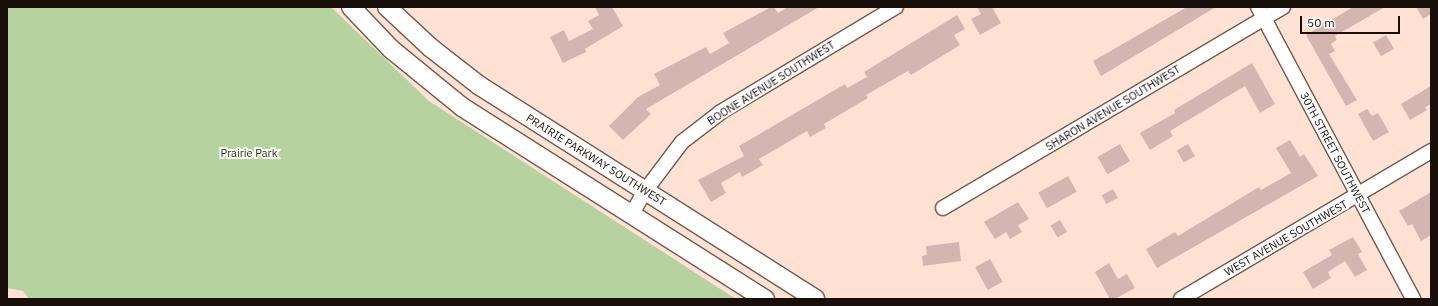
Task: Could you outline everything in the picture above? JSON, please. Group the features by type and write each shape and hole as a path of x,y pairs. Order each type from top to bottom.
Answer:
{"street":[{"path":"351,7 391,49 462,107 765,299"},
{"name":"PRAIRIE PARKWAY SOUTHWEST","path":"387,7 431,48 480,86 815,299"},
{"name":"BOONE AVENUE SOUTHWEST","path":"632,214 645,191 682,142 721,112 896,7"},
{"name":"SHARON AVENUE SOUTHWEST","path":"943,208 1261,13 1283,7"},
{"name":"30TH STREET SOUTHWEST","path":"1261,13 1413,299"},
{"name":"WEST AVENUE SOUTHWEST","path":"1181,299 1431,151"}],"green space":[{"name":"Prairie Park","path":"7,7 331,7 429,101 736,299 29,299 23,291 7,288"}],"building":[{"path":"595,7 612,7 623,26 585,49 586,52 563,63 550,37 564,30 569,41 593,29 588,21 599,15"},
{"path":"771,7 774,7 778,13 788,7 819,7 646,109 651,114 623,140 609,126 638,97 660,85 654,74 706,47 710,54 729,43 723,33"},
{"path":"977,7 992,7 1001,23 980,35 971,19 981,14"},
{"path":"1187,7 1216,7 1101,76 1093,61"},
{"path":"1353,7 1385,7 1335,36 1337,40 1331,44 1335,51 1329,54 1357,100 1346,106 1306,35"},
{"path":"1416,7 1431,7 1431,14 1423,19"},
{"path":"957,15 965,29 954,35 960,45 911,75 908,71 866,95 868,98 824,124 826,128 810,137 807,131 759,159 763,165 742,177 740,172 721,183 726,193 711,202 698,180 744,156 739,146 845,84 847,88 867,77 864,72"},
{"path":"1386,35 1394,49 1381,56 1373,42"},
{"path":"1252,63 1275,104 1260,113 1245,86 1170,131 1173,136 1150,150 1140,133 1175,113 1174,110"},
{"path":"1431,86 1431,104 1425,107 1427,110 1410,120 1401,104"},
{"path":"1367,109 1372,116 1378,113 1389,132 1373,141 1358,114"},
{"path":"1290,140 1300,157 1304,154 1318,176 1157,268 1146,249 1175,232 1178,236 1259,187 1261,190 1291,173 1276,148"},
{"path":"1120,144 1130,161 1107,174 1097,157"},
{"path":"1188,144 1195,156 1184,163 1177,150"},
{"path":"1068,176 1077,192 1047,208 1038,192"},
{"path":"1113,189 1118,198 1106,204 1102,195"},
{"path":"1431,192 1431,235 1421,241 1412,224 1408,226 1399,211"},
{"path":"1018,202 1029,219 1018,225 1022,232 1010,239 1006,232 995,239 984,222"},
{"path":"1060,220 1067,232 1057,238 1050,226"},
{"path":"1353,237 1362,252 1358,254 1367,270 1355,277 1345,261 1328,272 1331,278 1313,289 1303,272 1332,255 1329,250"},
{"path":"959,242 961,261 923,266 922,256 927,255 926,246"},
{"path":"990,259 1003,282 988,290 975,267"},
{"path":"1109,263 1118,279 1127,274 1135,288 1115,299 1110,299 1095,272"}]}
